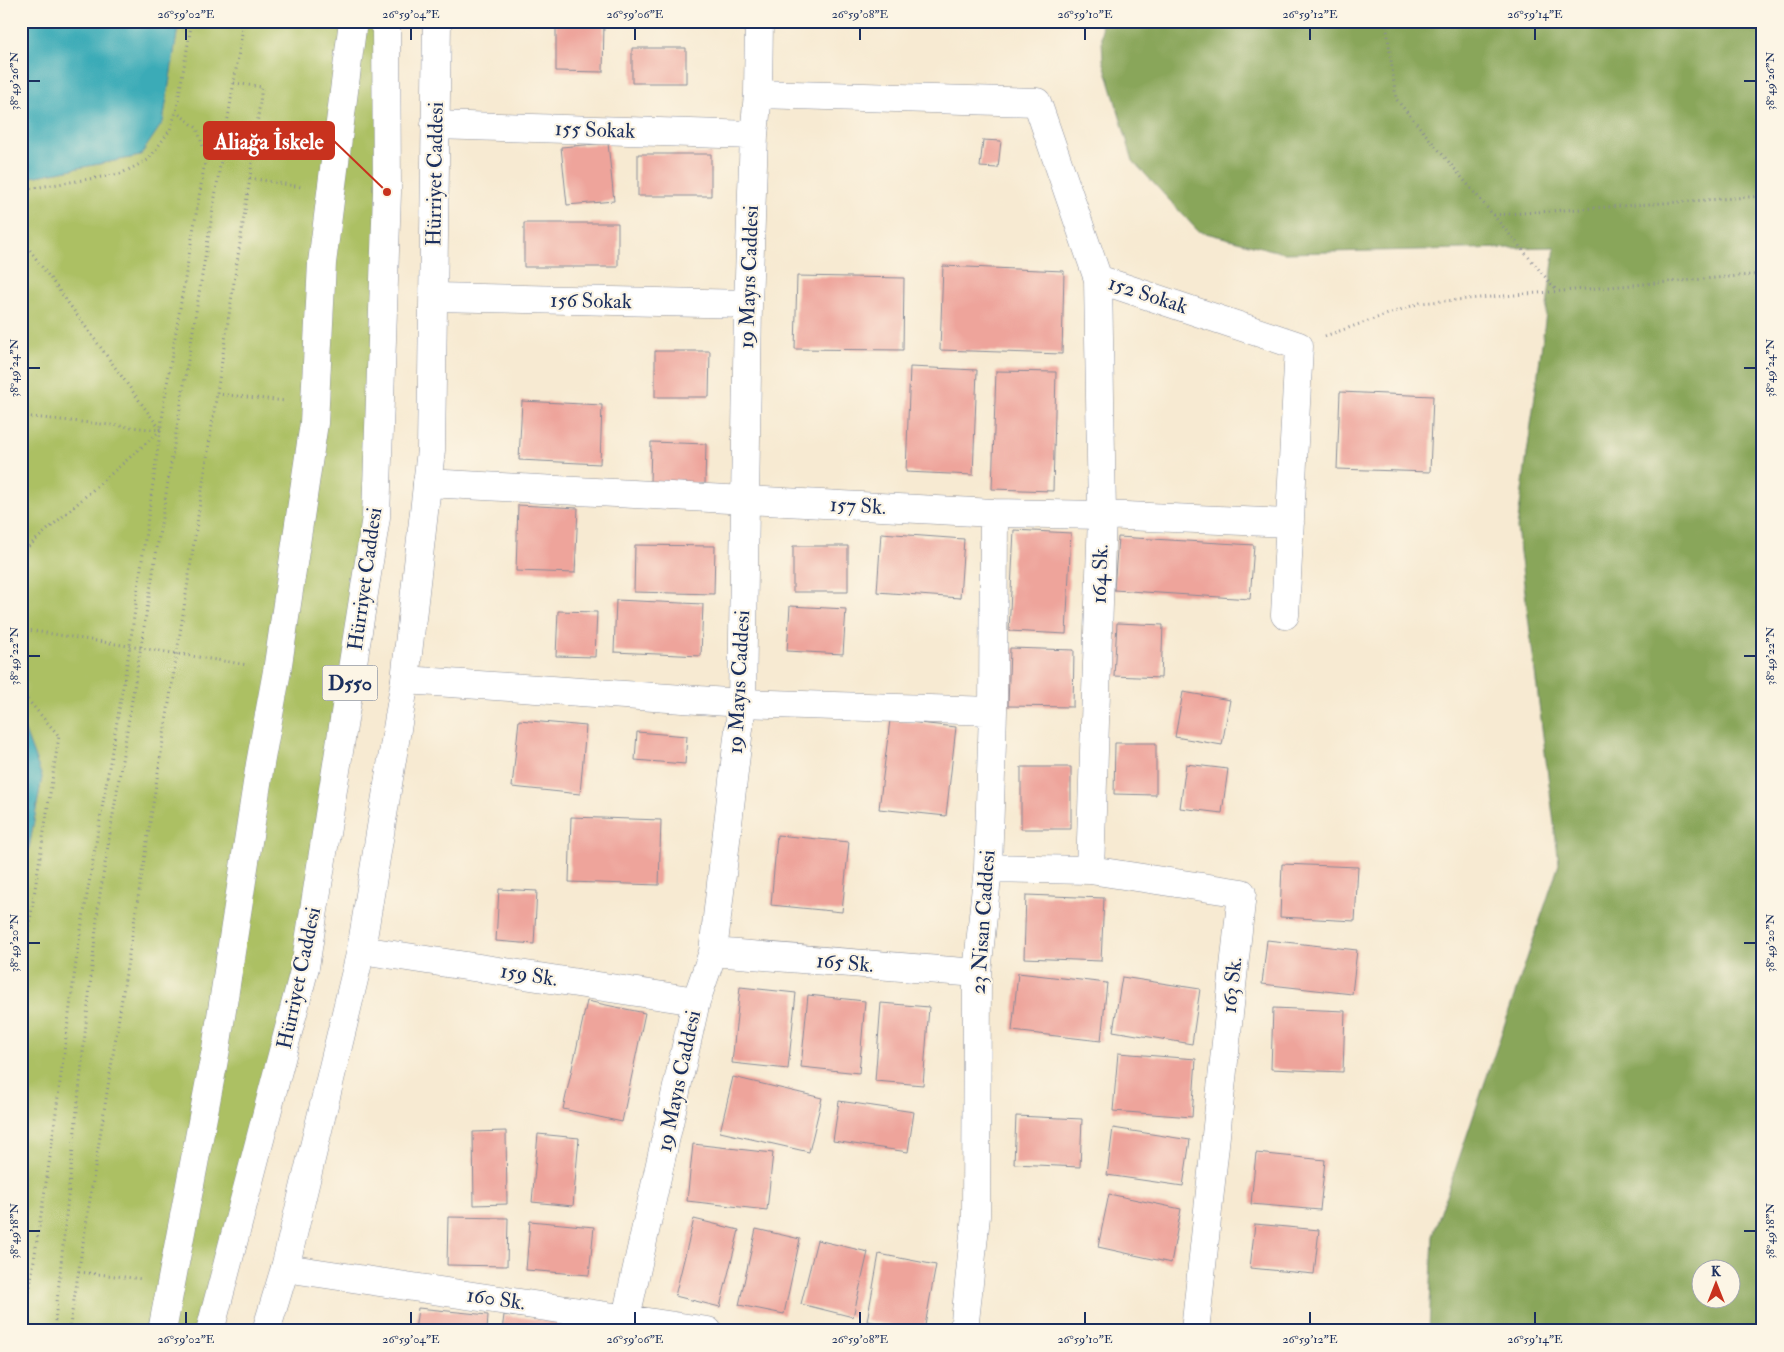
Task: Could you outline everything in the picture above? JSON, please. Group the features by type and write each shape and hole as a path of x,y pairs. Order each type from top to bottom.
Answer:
{"main road":[{"path":"162,1331 216,1049 260,764 277,670 314,423 322,263 353,21"},
{"name":"Hürriyet Caddesi","path":"210,1331 305,966 376,517 387,192 386,21"},
{"name":"Hürriyet Caddesi","path":"266,1331 285,1268 361,950 406,680 431,450 437,21"},
{"name":"19 Mayıs Caddesi","path":"625,1324 696,1001 713,952 742,703 748,304 754,135 758,94 759,21"},
{"name":"152 Sokak","path":"758,94 1037,102 1098,279 1299,346"},
{"name":"155 Sokak","path":"435,125 754,135"},
{"name":"164 Sk.","path":"1090,870 1102,515 1098,279"},
{"name":"156 Sokak","path":"434,298 748,304"},
{"path":"1285,615 1299,346"},
{"name":"157 Sk.","path":"427,483 994,513 1102,515 1290,523"},
{"name":"23 Nisan Caddesi","path":"964,1331 976,1216 977,973 988,868 993,711 994,513"},
{"path":"406,680 742,703 993,711"},
{"name":"163 Sk.","path":"988,868 1090,870 1242,893 1194,1331"},
{"name":"159 Sk.","path":"361,950 696,1001"},
{"name":"165 Sk.","path":"713,952 977,973"},
{"name":"160 Sk.","path":"285,1268 625,1324 708,1331"}],"path":[{"path":"21,190 120,174 148,160 170,130 176,112 192,21"},
{"path":"54,1331 99,900 139,647 244,21"},
{"path":"1386,21 1396,99 1557,291"},
{"path":"69,1331 177,654 250,178 262,87 234,83"},
{"path":"23,1331 50,1158 78,947 130,646 161,430 206,156 197,128 176,112"},
{"path":"250,178 331,192"},
{"path":"1493,215 1763,196"},
{"path":"21,238 161,430"},
{"path":"1299,346 1420,303 1763,274"},
{"path":"217,394 314,404"},
{"path":"21,416 161,430"},
{"path":"21,553 161,430"},
{"path":"21,629 277,670"},
{"path":"21,692 58,736 21,978"},
{"path":"79,1272 172,1282"}],"green space":[{"path":"179,21 386,21 376,517 305,967 210,1331 21,1331 21,892 42,777 21,721 21,179 140,156 163,121"},
{"path":"1101,21 1763,21 1763,1331 1429,1331 1433,1235 1559,864 1517,528 1555,247 1284,253 1198,231 1133,161 1103,60"}],"water":[{"path":"21,21 179,21 163,122 140,156 21,179"},
{"path":"21,721 42,777 21,892"}],"building":[{"path":"951,21 978,21 978,23 951,25"},
{"path":"556,23 604,23 603,72 556,71"},
{"path":"632,48 686,48 686,83 632,83"},
{"path":"983,140 1001,141 998,168 980,167"},
{"path":"608,143 614,201 567,205 561,147"},
{"path":"638,154 711,154 711,196 638,196"},
{"path":"524,223 618,223 618,267 524,267"},
{"path":"943,266 1064,271 1062,354 940,350"},
{"path":"797,276 904,278 903,350 795,349"},
{"path":"655,351 710,351 709,397 655,397"},
{"path":"910,367 977,370 973,475 906,472"},
{"path":"996,371 1056,372 1053,491 992,489"},
{"path":"1340,392 1433,396 1430,472 1337,469"},
{"path":"522,401 602,405 600,464 519,460"},
{"path":"651,442 706,444 705,484 650,482"},
{"path":"518,505 578,508 575,573 516,571"},
{"path":"1014,530 1071,533 1066,634 1009,631"},
{"path":"881,533 964,539 960,598 877,592"},
{"path":"1118,537 1254,545 1250,599 1114,590"},
{"path":"635,545 715,546 714,594 634,592"},
{"path":"793,546 848,546 848,592 793,592"},
{"path":"616,600 703,604 701,656 614,652"},
{"path":"790,606 846,609 843,654 787,651"},
{"path":"558,611 597,612 595,657 556,656"},
{"path":"1117,623 1163,625 1161,678 1114,676"},
{"path":"1010,648 1074,650 1073,707 1008,706"},
{"path":"1183,692 1230,700 1222,745 1175,737"},
{"path":"519,720 586,726 580,794 512,787"},
{"path":"890,720 956,727 946,816 879,809"},
{"path":"637,732 687,736 685,764 635,760"},
{"path":"1115,743 1156,743 1156,795 1114,794"},
{"path":"1186,764 1228,769 1222,813 1180,808"},
{"path":"1021,767 1071,767 1071,829 1021,829"},
{"path":"571,817 661,820 659,885 569,882"},
{"path":"777,835 849,842 842,912 771,905"},
{"path":"1282,864 1358,867 1355,921 1280,917"},
{"path":"499,889 537,891 534,944 496,941"},
{"path":"1026,895 1104,898 1101,961 1024,958"},
{"path":"1267,940 1357,950 1352,994 1262,984"},
{"path":"1018,973 1107,983 1101,1041 1012,1031"},
{"path":"1122,977 1200,989 1192,1044 1113,1031"},
{"path":"740,987 796,993 788,1069 732,1063"},
{"path":"808,995 865,1001 859,1073 801,1067"},
{"path":"587,1001 645,1013 622,1122 563,1109"},
{"path":"881,1003 929,1007 923,1085 875,1081"},
{"path":"1273,1008 1345,1011 1343,1072 1271,1069"},
{"path":"1118,1053 1196,1059 1192,1117 1113,1111"},
{"path":"733,1077 822,1098 809,1152 720,1132"},
{"path":"839,1101 914,1112 908,1152 833,1141"},
{"path":"1016,1116 1082,1119 1080,1167 1014,1164"},
{"path":"1113,1128 1190,1140 1183,1186 1107,1175"},
{"path":"506,1131 507,1204 474,1205 473,1132"},
{"path":"538,1134 579,1138 573,1206 532,1202"},
{"path":"693,1144 773,1153 767,1210 687,1201"},
{"path":"1256,1153 1325,1160 1320,1210 1251,1204"},
{"path":"1109,1194 1181,1209 1171,1263 1098,1247"},
{"path":"448,1217 508,1218 507,1266 447,1265"},
{"path":"694,1219 739,1230 720,1307 675,1296"},
{"path":"530,1221 594,1227 589,1275 526,1270"},
{"path":"1255,1224 1319,1230 1314,1274 1250,1268"},
{"path":"756,1229 800,1239 784,1314 739,1305"},
{"path":"817,1240 868,1252 853,1317 801,1304"},
{"path":"879,1254 936,1265 924,1331 867,1321"},
{"path":"418,1308 488,1315 487,1331 415,1331"},
{"path":"504,1315 575,1324 574,1331 502,1331"}],"place":[{"name":"Aliağa İskele","path":"387,192"}]}
